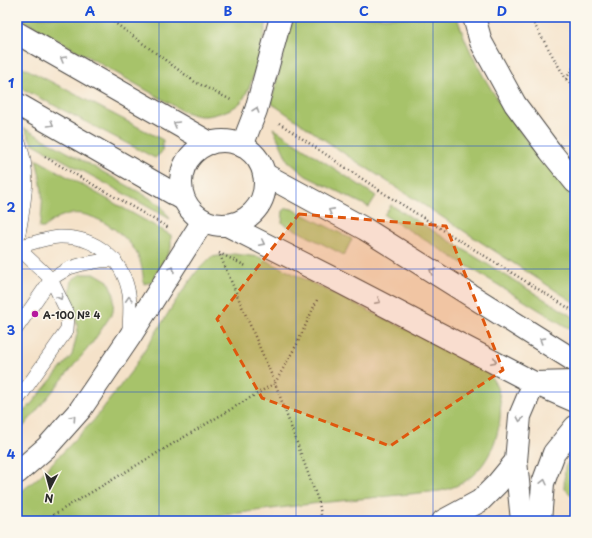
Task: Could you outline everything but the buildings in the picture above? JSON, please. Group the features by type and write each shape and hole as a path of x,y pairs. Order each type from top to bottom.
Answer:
{"main road":[{"path":"242,146 256,110 281,17"},
{"path":"474,17 481,42 515,104 575,182"},
{"path":"17,33 210,143"},
{"path":"17,104 183,198"},
{"path":"210,143 231,143 242,146 252,153 264,174 264,188 261,201 253,213 241,221 227,225 215,225 203,221 188,208 183,198 181,185 182,172 188,160 198,150 210,143"},
{"path":"264,174 366,229 575,360"},
{"path":"17,473 47,447 80,410 129,338 203,221"},
{"path":"227,225 534,383 575,401"},
{"path":"534,383 575,382"},
{"path":"522,521 516,461 520,416 534,383"},
{"path":"540,521 543,483 554,453 575,427"},
{"path":"443,521 480,501 497,484 516,461"}],"lane":[{"path":"17,246 24,202 26,164 18,140"},
{"path":"17,246 58,237 82,239 98,246 115,260 124,275 129,294 129,338"},
{"path":"17,246 51,279 68,314 67,330 17,401"},
{"path":"17,328 51,279 69,268 82,264 115,260"}],"path":[{"path":"107,17 195,82 240,104 256,110 277,122 385,194 575,312"},
{"path":"530,17 566,79 575,91"},
{"path":"566,79 575,65"},
{"path":"18,140 190,240"},
{"path":"219,253 275,383 319,503 322,521"},
{"path":"43,521 275,383 297,344 318,301"}],"highlighted area":[{"path":"299,214 446,226 503,370 390,446 262,398 217,319"}],"green space":[{"path":"18,17 268,17 255,73 241,102 233,108 216,114 196,116 183,111"},
{"path":"293,17 457,17 466,41 491,89 523,135 575,198 575,303 348,156 271,103"},
{"path":"17,64 163,140 162,152 155,158 17,86"},
{"path":"24,128 148,197 161,206 170,219 32,143"},
{"path":"273,128 376,196 369,207 306,176 288,161"},
{"path":"36,159 171,235 171,248 152,282 144,284 139,259 134,248 119,233 100,220 90,216 71,214 56,219 44,228 39,228 42,210 42,193"},
{"path":"391,205 575,318 575,332 384,215"},
{"path":"287,208 292,209 352,239 344,255 282,223 283,211"},
{"path":"234,254 259,257 480,365 495,384 499,394 501,409 495,440 486,460 480,468 462,483 440,491 319,503 176,521 17,521 17,495 39,477 94,420 133,369 177,299 197,271 211,257"},
{"path":"81,274 96,274 108,281 114,295 113,312 93,342 17,433 17,413 27,409 72,355 78,330 70,293 72,280"},
{"path":"575,451 575,499 564,488 565,467"}],"place":[{"name":"А-100 № 4","path":"35,314"}]}
